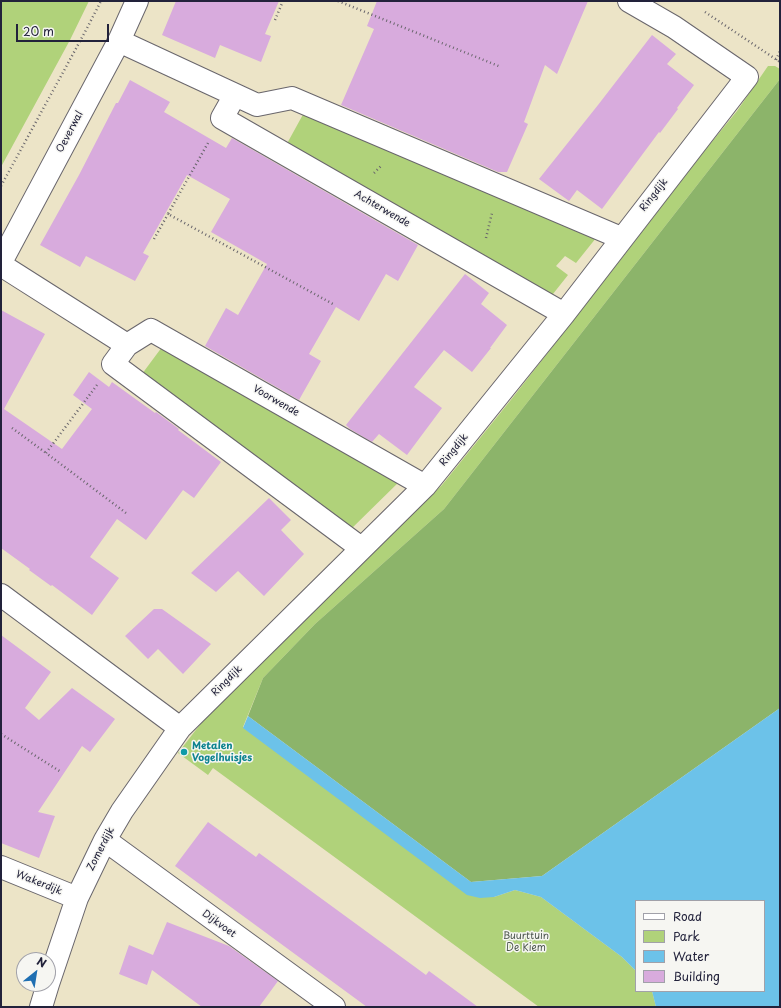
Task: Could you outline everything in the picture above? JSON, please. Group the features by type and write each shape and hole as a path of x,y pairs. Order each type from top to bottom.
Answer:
{"street":[{"name":"Oeverwal","path":"1,262 119,41 137,1"},
{"name":"Ringdijk","path":"180,728 425,486 564,314 746,77 674,27 629,1"},
{"path":"119,41 257,105 292,98 621,238"},
{"path":"222,118 234,95"},
{"name":"Achterwende","path":"222,118 356,193 564,314"},
{"path":"1,265 127,345"},
{"name":"Voorwende","path":"113,364 127,345 151,330 425,486"},
{"path":"113,364 361,548"},
{"path":"1,595 180,728"},
{"name":"Zomerdijk","path":"56,960 77,898 105,840 122,811 180,728"},
{"name":"Dijkvoet","path":"105,840 334,1007"},
{"name":"Wakerdijk","path":"1,868 77,898"},
{"name":"Zomerdijk","path":"41,1007 46,992"}],"path":[{"path":"1,186 101,1"},
{"path":"275,20 283,1"},
{"path":"338,1 501,67"},
{"path":"701,10 780,62"},
{"path":"776,60 780,52"},
{"path":"154,239 222,118"},
{"path":"356,193 401,144"},
{"path":"479,265 499,186"},
{"path":"168,214 333,304"},
{"path":"46,453 113,364"},
{"path":"12,428 126,513"},
{"path":"1,734 61,772"}],"green space":[{"path":"1,1 89,1 70,40 1,167"},
{"name":"Buurttuin De Kiem","path":"768,66 775,66 780,69 780,79 444,509 315,624 263,678 243,727 322,786 494,897 515,890 541,897 622,957 635,970 635,992 652,992 656,1007 539,1007 213,768 208,775 178,753 209,713 442,485 510,401 737,111"},
{"path":"780,79 780,708 542,876 471,882 248,716 263,678 315,624 444,509"},
{"path":"306,109 600,233 576,263 565,256 556,266 568,275 549,299 284,149"},
{"path":"165,343 403,478 347,533 139,378"}],"water":[{"path":"780,708 780,1007 656,1007 652,992 765,992 765,900 635,900 635,970 622,957 541,897 515,890 494,897 480,898 467,895 243,728 248,716 471,882 542,876"}],"building":[{"path":"176,1 279,1 265,34 271,36 261,62 220,45 215,58 162,35"},
{"path":"377,1 588,1 557,74 545,65 524,122 528,124 507,172 498,172 341,105 374,29 367,26"},
{"path":"652,35 676,54 667,64 694,85 677,108 678,109 660,133 659,132 602,209 577,190 569,201 539,179"},
{"path":"130,80 170,102 164,112 226,148 232,138 418,245 398,281 386,274 359,321 336,307 309,354 321,361 299,400 205,346 226,308 238,315 267,264 211,232 230,199 187,175 143,253 149,256 135,281 86,256 80,267 40,245 79,175 116,103 118,103"},
{"path":"465,274 489,293 481,304 507,325 491,348 472,372 444,350 414,387 442,408 407,455 379,434 372,442 350,429 346,425"},
{"path":"1,310 45,334 4,409 62,449 92,409 73,395 89,372 109,387 112,382 155,413 156,412 221,462 194,498 183,490 146,540 117,519 90,557 119,578 92,615 1,548"},
{"path":"269,498 291,520 281,530 304,554 264,596 238,571 216,592 191,573"},
{"path":"154,609 162,609 211,644 183,674 158,649 148,659 125,636"},
{"path":"1,635 51,672 25,708 39,720 72,688 115,719 90,752 82,746 38,812 55,816 39,858 1,843"},
{"path":"208,822 256,857 259,853 426,975 429,971 478,1007 367,1007 175,866"},
{"path":"167,922 229,946 278,981 259,1007 202,1007 152,970 147,985 119,974 129,945 153,955"}],"place":[{"name":"Metalen Vogelhuisjes","path":"184,752"}]}
